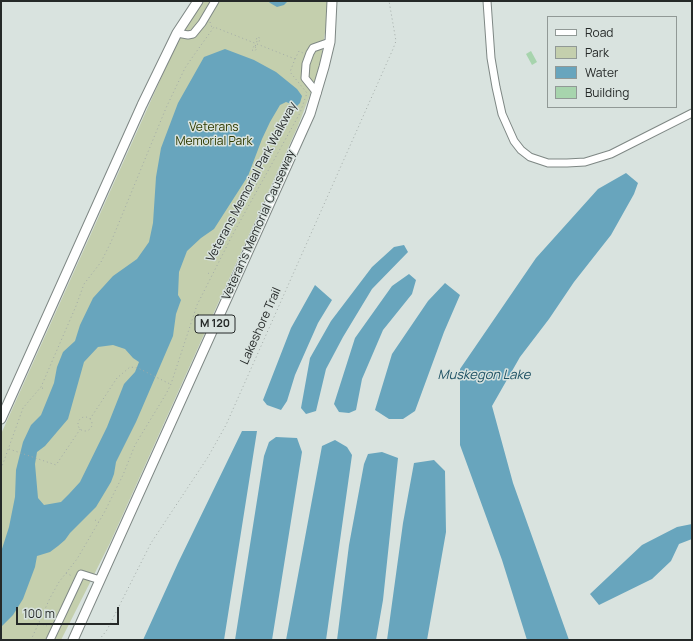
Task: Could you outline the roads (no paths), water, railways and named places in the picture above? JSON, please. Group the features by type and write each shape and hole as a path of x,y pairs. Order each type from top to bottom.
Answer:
{"main road":[{"path":"1,419 116,163 177,33 198,1"},
{"name":"Veteran's Memorial Causeway","path":"73,640 310,114 330,42 332,1"}],"lane":[{"path":"177,33 188,35 193,34 215,1"},
{"path":"487,1 491,58 502,114 514,141 521,150 530,157 548,163 585,162 611,154 692,113"},
{"path":"317,93 305,78 307,63 310,52 314,48 330,42"},
{"path":"50,640 81,574 100,580"}],"water":[{"path":"268,1 288,1 284,5 277,7"},
{"path":"225,49 254,60 276,72 297,89 302,96 300,103 297,106 286,102 280,105 262,139 248,176 214,229 201,238 187,251 179,272 178,295 181,300 176,314 173,336 136,422 116,462 111,482 96,507 65,540 50,552 37,556 35,567 23,599 13,615 1,627 1,552 9,527 15,497 16,470 23,442 31,425 41,415 54,383 57,367 63,352 75,341 80,325 93,298 113,276 137,259 149,242 153,223 156,177 161,148 178,103 204,57","holes":["113,345 125,349 139,362 135,372 124,384 107,427 80,482 61,502 44,505 38,498 35,464 37,452 45,446 68,419 84,362 98,347"]},
{"name":"Muskegon Lake","path":"626,173 638,183 634,194 611,235 574,282 549,319 520,357 492,406 513,483 569,640 527,640 502,560 460,445 460,369 536,258 598,189"},
{"path":"404,245 408,252 372,289 343,337 326,369 316,411 306,414 301,408 310,358 331,321 372,267 394,247"},
{"path":"409,274 416,280 412,294 383,330 362,379 356,410 349,413 339,412 334,404 355,338 392,286"},
{"path":"445,283 460,295 444,332 415,411 403,419 389,419 375,410 392,354 428,301"},
{"path":"315,285 332,300 318,323 295,375 287,401 281,410 267,405 263,400 291,328"},
{"path":"242,431 257,431 224,640 143,640 178,563"},
{"path":"276,437 297,438 302,452 272,640 235,640 264,456 269,442"},
{"path":"335,440 347,447 352,455 326,640 286,640 322,446"},
{"path":"382,452 398,458 383,600 376,640 337,640 349,545 364,464 368,454"},
{"path":"434,460 445,471 446,532 427,640 387,640 403,523 414,463"},
{"path":"692,524 692,539 679,544 671,561 652,579 599,605 590,594 642,545 677,527"}],"park label":[{"name":"Veterans Memorial Park","path":"214,135"}]}
